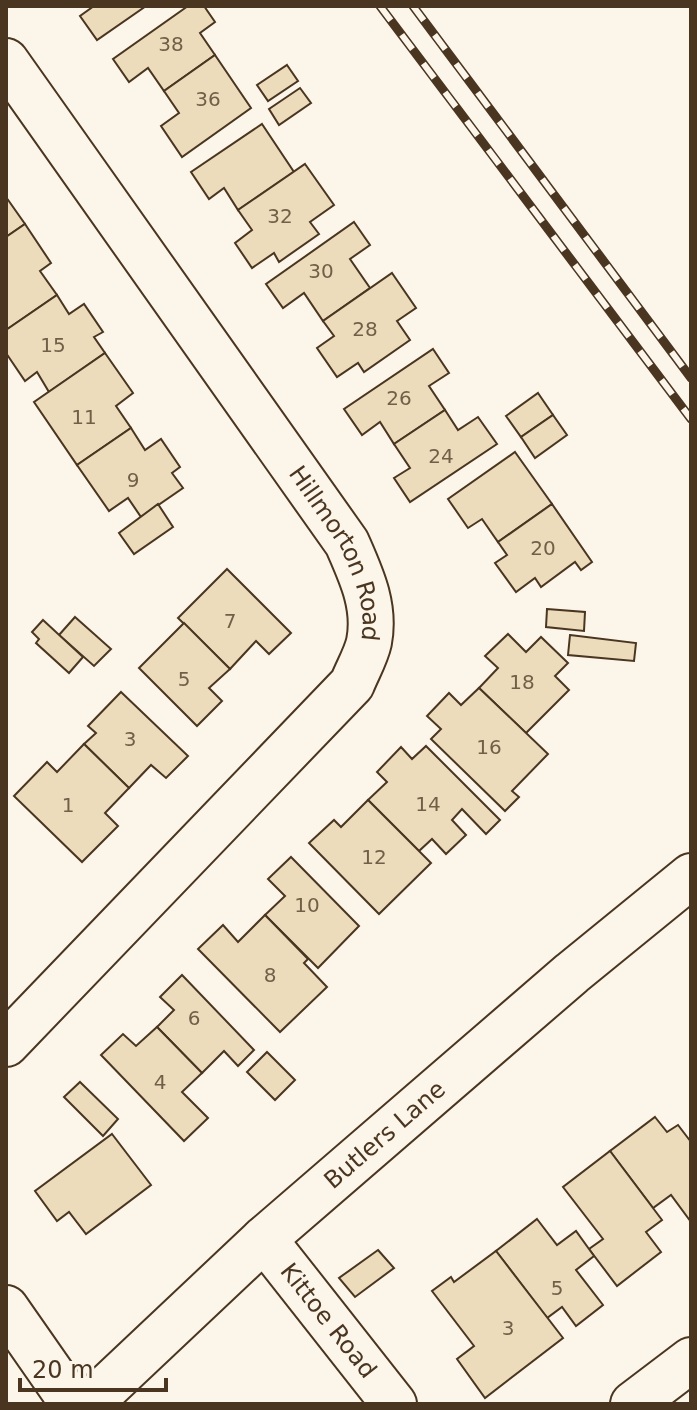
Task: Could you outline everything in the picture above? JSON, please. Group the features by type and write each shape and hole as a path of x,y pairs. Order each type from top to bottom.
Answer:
{"street":[{"name":"Hillmorton Road","path":"6,61 347,543 367,585 370,619 369,643 352,684 6,1044"},
{"name":"Butlers Lane","path":"89,1404 264,1239 560,984 691,876"},
{"name":"Kittoe Road","path":"264,1239 394,1404"},
{"path":"6,1308 73,1404"},
{"path":"633,1404 691,1360"}],"building":[{"path":"94,6 146,6 97,40 80,16"},
{"path":"188,6 204,6 215,22 200,33 215,55 164,91 148,68 129,82 113,59"},
{"path":"215,55 251,108 182,157 161,126 179,113 164,91"},
{"path":"287,65 298,81 268,101 257,85"},
{"path":"300,88 311,103 279,125 269,109"},
{"path":"262,124 294,172 238,210 224,188 209,199 191,172"},
{"path":"305,164 334,205 310,222 319,234 279,262 274,253 252,268 235,243 252,230 238,210"},
{"path":"6,197 25,224 6,237"},
{"path":"354,222 370,245 350,259 370,288 323,321 304,293 283,308 266,284"},
{"path":"25,224 51,263 40,271 57,295 6,330 6,237"},
{"path":"392,273 416,308 397,321 410,340 364,372 358,363 337,377 317,348 334,336 323,321"},
{"path":"57,295 69,314 84,304 103,332 94,337 105,353 49,392 37,372 25,381 6,353 6,330"},
{"path":"433,349 449,373 429,386 445,410 394,444 380,422 362,435 344,409"},
{"path":"105,353 133,393 116,406 131,428 77,465 34,402"},
{"path":"538,393 553,415 521,437 506,416"},
{"path":"445,410 458,430 478,417 497,444 410,502 394,478 410,468 394,444"},
{"path":"553,415 567,435 535,458 521,437"},
{"path":"131,428 145,450 161,439 180,467 172,473 183,488 141,517 128,498 109,511 77,465"},
{"path":"515,452 552,504 498,542 482,519 468,528 448,499"},
{"path":"158,504 173,527 134,554 119,533"},
{"path":"552,504 592,562 581,570 575,562 541,587 535,578 516,592 495,563 507,555 498,542"},
{"path":"227,569 291,633 269,654 256,641 230,669 178,618"},
{"path":"547,609 585,612 584,631 546,627"},
{"path":"75,617 111,649 94,666 59,635"},
{"path":"43,620 83,657 69,673 36,643 39,639 32,632"},
{"path":"184,623 230,669 209,688 222,701 197,726 139,668"},
{"path":"508,634 526,652 541,637 568,663 555,676 569,690 526,733 479,688 498,668 485,656"},
{"path":"570,635 636,643 634,661 568,655"},
{"path":"479,688 548,754 512,791 519,797 505,811 431,739 441,729 427,716 449,693 461,705"},
{"path":"121,692 188,756 166,778 151,765 129,788 84,744 96,733 88,726"},
{"path":"84,744 129,788 105,813 118,826 82,862 14,796 47,762 57,772"},
{"path":"426,746 500,820 486,834 462,809 452,820 466,835 446,854 432,839 419,851 368,800 387,782 377,772 401,747 412,759"},
{"path":"368,800 431,863 379,914 309,843 334,820 341,827"},
{"path":"291,857 359,926 318,968 265,915 285,896 268,879"},
{"path":"265,915 308,959 304,963 327,987 280,1032 198,949 223,925 238,942"},
{"path":"182,975 254,1050 238,1066 224,1051 202,1073 157,1027 174,1010 160,997"},
{"path":"157,1027 202,1073 182,1092 208,1118 184,1141 101,1055 123,1034 136,1046"},
{"path":"267,1052 295,1080 275,1100 247,1072"},
{"path":"80,1082 118,1119 103,1136 64,1097"},
{"path":"655,1117 667,1132 678,1125 691,1142 691,1222 671,1195 653,1208 610,1151"},
{"path":"112,1134 151,1185 86,1234 69,1212 57,1221 35,1191"},
{"path":"610,1151 662,1220 646,1232 661,1252 617,1286 589,1249 603,1239 563,1187"},
{"path":"537,1219 557,1245 576,1231 594,1256 576,1270 603,1305 576,1326 562,1307 547,1318 496,1251"},
{"path":"378,1250 394,1268 355,1297 339,1278"},
{"path":"496,1251 563,1338 485,1398 457,1359 474,1346 432,1291 451,1277 454,1282"}],"railway":[{"path":"380,6 691,419"},
{"path":"413,6 691,378"}]}
